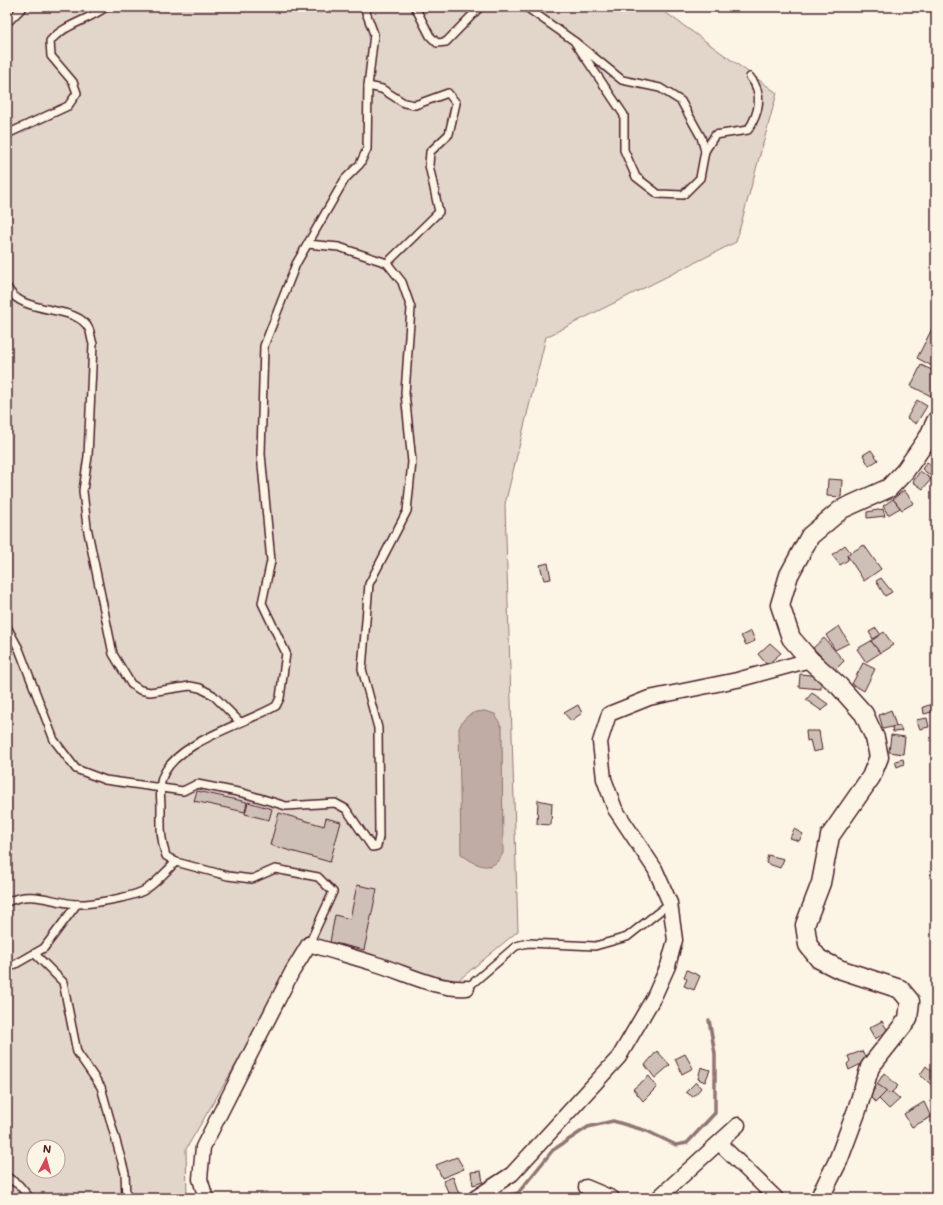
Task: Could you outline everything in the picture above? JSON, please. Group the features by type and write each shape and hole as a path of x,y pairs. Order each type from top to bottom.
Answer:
{"street":[{"path":"822,1198 822,1193 838,1161 857,1110 870,1067 908,1019 910,1001 900,989 839,969 819,959 808,946 805,925 821,883 830,836 871,777 879,757 876,738 864,714 840,686 810,660 791,638 780,605 789,575 810,536 842,509 889,488 905,471 928,438 936,421"},
{"path":"475,1198 512,1174 619,1057 654,997 668,966 675,940 670,903 655,869 615,809 604,779 600,742 609,714 649,698 737,680 810,660"},
{"path":"206,1198 200,1179 203,1146 292,972 309,944 438,985 454,988 467,988"},
{"path":"292,972 323,948"},
{"path":"658,1198 738,1125"},
{"path":"719,1143 776,1198"},
{"path":"586,1187 612,1198"}],"lane":[{"path":"7,24 23,7"},
{"path":"7,134 68,106 77,93 73,82 51,56 50,41 59,30 96,14 106,7"},
{"path":"309,944 333,892 318,877 275,869 252,879 228,876 176,862 166,856 160,838 161,787 162,778 174,759 211,736 240,722 262,714 276,706 280,698 286,653 262,603 271,561 261,454 264,346 296,264 345,179 360,164 367,149 368,86 374,34 364,7"},
{"path":"415,7 430,36 437,43 446,42 480,7"},
{"path":"526,7 574,40 622,80 660,88 681,101 701,137 705,151"},
{"path":"574,40 624,115 624,150 636,177 658,194 683,194 700,178 705,151 715,135 748,130 756,118 759,98 754,81 750,76"},
{"path":"368,86 382,89 404,103 415,105 448,93 456,103 448,134 430,152 429,165 439,212 387,264"},
{"path":"7,627 19,649 54,740 76,769 105,780 183,790 197,784 243,793 286,806 335,803 346,809 367,842 372,846 377,846 379,836 378,728 362,669 369,584 407,511 412,462 405,393 411,308 402,282 387,264 339,247 307,244"},
{"path":"7,286 11,295 28,304 76,317 88,328 93,344 88,456 83,491 89,534 113,654 131,684 140,690 150,692 190,686 200,688 213,695 240,722"},
{"path":"7,902 17,898 43,896 77,904 127,897 144,891 176,862"},
{"path":"467,988 516,946 528,943 595,946 627,937 670,903"},
{"path":"7,969 44,948 77,904"},
{"path":"35,954 62,982 77,1052 101,1087 125,1173 126,1198"},
{"path":"7,1177 19,1185 30,1198"}],"shaded area":[{"path":"7,7 658,7 777,93 736,242 546,337 505,504 518,931 454,984 308,942 186,1149 187,1198 7,1198"},
{"path":"485,711 495,714 502,728 503,853 499,860 489,866 472,862 461,854 459,728 466,717 472,713"}],"building":[{"path":"936,321 936,368 917,358"},
{"path":"921,365 936,372 936,385 931,396 911,386"},
{"path":"917,400 927,406 916,424 907,418"},
{"path":"871,450 878,460 869,466 863,455"},
{"path":"927,462 936,468 931,476 922,469"},
{"path":"920,471 931,479 923,489 913,482"},
{"path":"828,479 842,480 841,497 827,496"},
{"path":"904,490 914,503 902,510 893,499"},
{"path":"893,499 900,508 888,515 883,506"},
{"path":"883,509 885,516 867,518 867,512"},
{"path":"845,545 851,553 847,555 848,560 840,565 832,555"},
{"path":"864,545 881,569 864,581 847,555"},
{"path":"548,563 551,579 544,580 540,565"},
{"path":"881,578 892,592 885,596 876,581"},
{"path":"839,626 849,643 835,650 826,635"},
{"path":"876,628 881,635 873,639 869,632"},
{"path":"751,631 755,641 746,645 741,636"},
{"path":"884,632 893,645 880,653 871,641"},
{"path":"824,638 844,661 835,670 813,648"},
{"path":"871,641 880,653 866,662 857,649"},
{"path":"770,643 781,653 767,665 758,654"},
{"path":"863,663 875,669 864,691 852,684"},
{"path":"800,674 821,676 821,689 799,687"},
{"path":"812,693 828,704 822,711 806,700"},
{"path":"936,703 936,711 924,714 923,707"},
{"path":"578,705 582,713 571,721 564,713"},
{"path":"891,710 896,726 883,729 879,715"},
{"path":"927,718 929,727 920,729 916,720"},
{"path":"900,726 902,731 893,732 892,727"},
{"path":"806,731 819,731 822,750 813,752 810,740 807,741"},
{"path":"891,735 905,737 903,754 889,752"},
{"path":"903,759 904,764 897,767 895,761"},
{"path":"197,791 247,802 245,812 194,801"},
{"path":"538,800 552,803 551,825 537,824"},
{"path":"248,802 272,809 269,820 245,814"},
{"path":"279,813 324,826 326,818 341,822 330,862 270,845"},
{"path":"794,829 803,834 799,841 790,838"},
{"path":"768,855 784,859 780,868 766,863"},
{"path":"357,885 377,889 364,950 330,942 335,915 350,919"},
{"path":"687,970 700,976 694,990 684,986 687,979 684,977"},
{"path":"882,1021 888,1031 875,1039 869,1028"},
{"path":"657,1051 670,1065 655,1078 645,1065"},
{"path":"862,1051 867,1061 849,1070 847,1064 850,1061 848,1056"},
{"path":"685,1054 693,1068 682,1074 675,1059"},
{"path":"926,1066 936,1075 936,1083 933,1086 920,1075"},
{"path":"701,1067 710,1070 705,1082 698,1079"},
{"path":"884,1073 898,1086 890,1094 877,1084"},
{"path":"649,1076 657,1087 643,1101 633,1089"},
{"path":"696,1082 701,1088 693,1097 686,1092"},
{"path":"877,1084 887,1091 876,1102 870,1097"},
{"path":"887,1091 890,1094 892,1092 900,1099 889,1109 879,1099"},
{"path":"924,1102 931,1117 912,1127 904,1114"},
{"path":"457,1157 464,1169 442,1178 436,1165"},
{"path":"481,1171 483,1182 473,1185 471,1172"},
{"path":"453,1177 460,1197 458,1198 451,1198 443,1181"}],"waterway":[{"path":"496,1198 518,1193 553,1150 588,1127 613,1121 647,1131 676,1145 687,1143 715,1113 715,1054 709,1020"}]}
